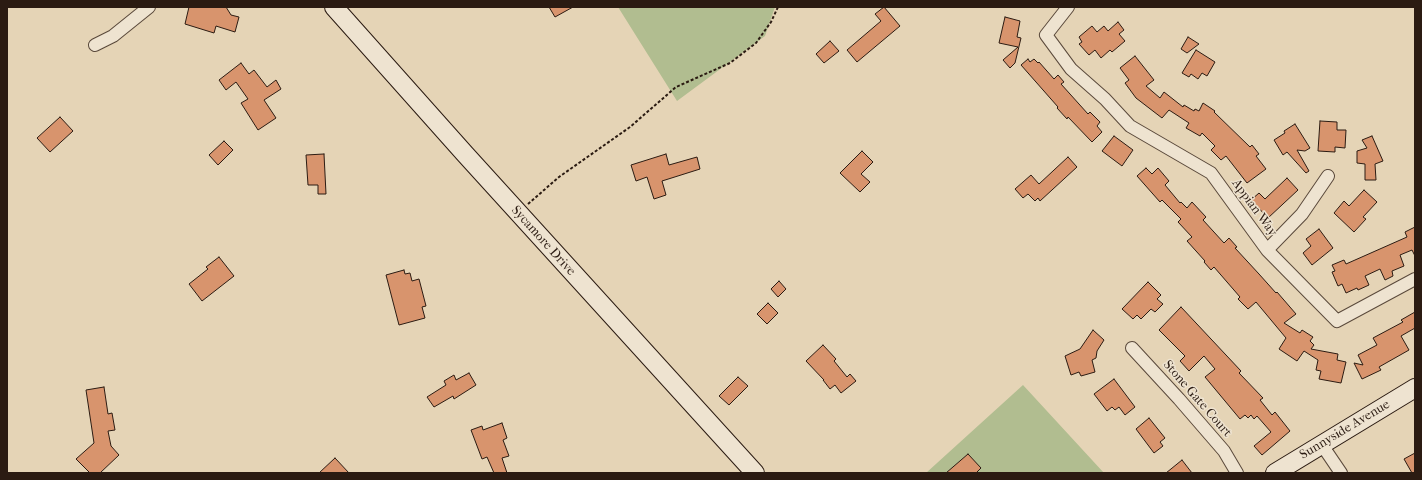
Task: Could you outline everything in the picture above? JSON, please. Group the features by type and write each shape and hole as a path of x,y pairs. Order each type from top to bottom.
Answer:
{"street":[{"path":"95,45 113,36 149,7"},
{"name":"Sycamore Drive","path":"334,7 754,473"},
{"name":"Appian Way","path":"1068,7 1046,35 1071,69 1105,99 1130,126 1211,173 1267,250 1337,321 1415,279"},
{"path":"1267,250 1302,214 1328,176"},
{"name":"Stone Gate Court","path":"1132,348 1224,451 1237,473"},
{"name":"Sunnyside Avenue","path":"1275,473 1415,388"},
{"path":"1322,444 1341,473"}],"path":[{"path":"518,212 559,177 630,127 676,87 730,62 756,43 771,22 778,7"}],"green space":[{"path":"618,7 775,7 765,36 677,101"},
{"path":"1023,385 1104,473 926,473"}],"building":[{"path":"189,7 226,7 231,15 239,17 235,32 216,26 214,33 185,24"},
{"path":"549,7 573,7 555,17"},
{"path":"884,7 900,26 857,62 847,50 881,21 875,14"},
{"path":"1005,17 1020,21 1017,37 1021,38 1015,63 1010,68 1003,60 1018,47 999,43"},
{"path":"1118,22 1124,30 1119,34 1125,41 1112,52 1110,50 1101,58 1095,50 1089,55 1079,44 1082,42 1079,37 1092,26 1097,32 1104,26 1108,31"},
{"path":"1188,37 1199,44 1187,53 1181,49"},
{"path":"830,41 839,51 824,63 816,54"},
{"path":"1196,50 1215,62 1207,76 1202,73 1198,79 1191,74 1189,77 1182,73"},
{"path":"1135,56 1154,80 1146,86 1160,98 1164,92 1183,107 1184,105 1194,111 1195,109 1199,111 1203,103 1215,111 1214,112 1250,147 1252,145 1259,154 1256,156 1266,169 1247,183 1226,156 1221,160 1211,150 1215,146 1202,133 1200,136 1186,128 1189,123 1169,110 1162,118 1136,98 1125,83 1129,80 1120,68"},
{"path":"1028,59 1030,62 1034,59 1038,63 1039,62 1054,79 1058,75 1064,82 1061,84 1088,114 1090,112 1100,122 1097,126 1102,132 1092,142 1068,117 1067,119 1021,65"},
{"path":"241,63 249,74 254,70 267,87 276,80 281,89 264,100 276,118 258,130 241,103 248,99 236,82 226,90 219,80"},
{"path":"60,117 73,131 50,152 37,138"},
{"path":"1320,121 1337,122 1337,130 1346,130 1345,148 1335,147 1335,152 1318,151"},
{"path":"1295,124 1310,148 1305,151 1297,150 1309,171 1306,173 1287,152 1283,155 1274,140"},
{"path":"1114,136 1133,150 1122,166 1102,151"},
{"path":"1372,136 1383,161 1375,164 1376,180 1365,180 1365,164 1357,163 1357,151 1367,148 1362,140"},
{"path":"224,141 233,150 218,165 209,155"},
{"path":"862,151 873,162 861,174 870,182 860,192 840,173"},
{"path":"324,154 326,194 318,194 318,185 308,185 306,155"},
{"path":"666,154 669,165 697,157 700,169 662,181 666,195 654,199 647,177 636,181 631,165"},
{"path":"1068,157 1077,167 1040,201 1038,198 1035,201 1028,194 1023,198 1015,189 1031,175 1039,184"},
{"path":"1146,168 1152,174 1158,168 1169,181 1165,185 1180,203 1181,202 1187,208 1192,202 1206,217 1203,220 1224,243 1229,238 1237,247 1235,248 1296,314 1284,323 1300,333 1302,330 1313,337 1310,341 1314,345 1311,349 1338,354 1337,360 1346,362 1341,383 1319,379 1321,371 1316,370 1318,360 1304,351 1297,361 1279,349 1286,338 1256,302 1248,309 1238,299 1240,297 1214,267 1211,270 1204,262 1205,261 1187,241 1192,237 1178,222 1181,219 1162,200 1160,202 1137,176"},
{"path":"1287,178 1298,190 1268,218 1251,200 1259,193 1265,199"},
{"path":"1364,190 1377,202 1363,217 1366,219 1354,232 1334,213 1344,201 1349,206"},
{"path":"1415,227 1415,256 1412,250 1400,255 1404,266 1392,271 1393,276 1385,280 1380,269 1365,276 1369,285 1358,290 1357,288 1346,293 1342,284 1338,286 1332,272 1335,271 1332,265 1344,260 1346,264 1407,237 1405,232"},
{"path":"1319,229 1333,248 1312,265 1303,253 1311,246 1306,239"},
{"path":"219,257 234,276 202,301 189,284 208,269 206,267"},
{"path":"404,270 405,274 410,273 412,281 419,279 426,306 422,307 425,318 399,325 386,275"},
{"path":"779,281 786,289 778,297 771,289"},
{"path":"1148,282 1161,295 1157,299 1163,304 1155,312 1151,309 1141,319 1137,315 1133,319 1122,309"},
{"path":"768,303 778,313 767,324 757,314"},
{"path":"1181,307 1241,371 1239,373 1263,398 1260,400 1272,415 1275,412 1290,431 1262,455 1254,446 1271,432 1257,416 1254,419 1251,415 1248,418 1245,415 1240,419 1205,377 1215,369 1204,356 1189,371 1180,361 1185,356 1159,330"},
{"path":"1415,312 1415,328 1401,336 1409,350 1379,367 1381,370 1362,379 1354,363 1363,365 1358,355 1377,345 1373,338 1403,322 1401,320"},
{"path":"1093,330 1104,340 1097,351 1096,358 1092,360 1095,372 1081,376 1079,372 1071,375 1065,356 1080,349"},
{"path":"823,345 836,359 834,361 847,377 850,374 856,381 841,393 835,385 830,389 824,380 806,361"},
{"path":"469,373 476,385 454,399 453,396 434,407 427,397 446,385 444,381 454,375 456,380"},
{"path":"738,377 748,386 729,405 719,396"},
{"path":"1114,379 1135,407 1125,415 1119,407 1115,410 1112,407 1107,411 1094,394"},
{"path":"104,387 108,414 112,413 115,430 108,431 111,446 119,455 100,473 90,473 76,459 94,443 86,390"},
{"path":"1149,418 1165,438 1160,442 1163,446 1154,453 1136,429"},
{"path":"502,423 507,438 503,440 509,456 502,458 507,473 494,473 487,457 482,459 471,430 482,426 483,430"},
{"path":"1415,453 1415,473 1412,473 1404,459"},
{"path":"968,454 981,468 976,473 946,473"},
{"path":"335,458 349,473 319,473"},
{"path":"1182,460 1192,473 1166,473"}]}
